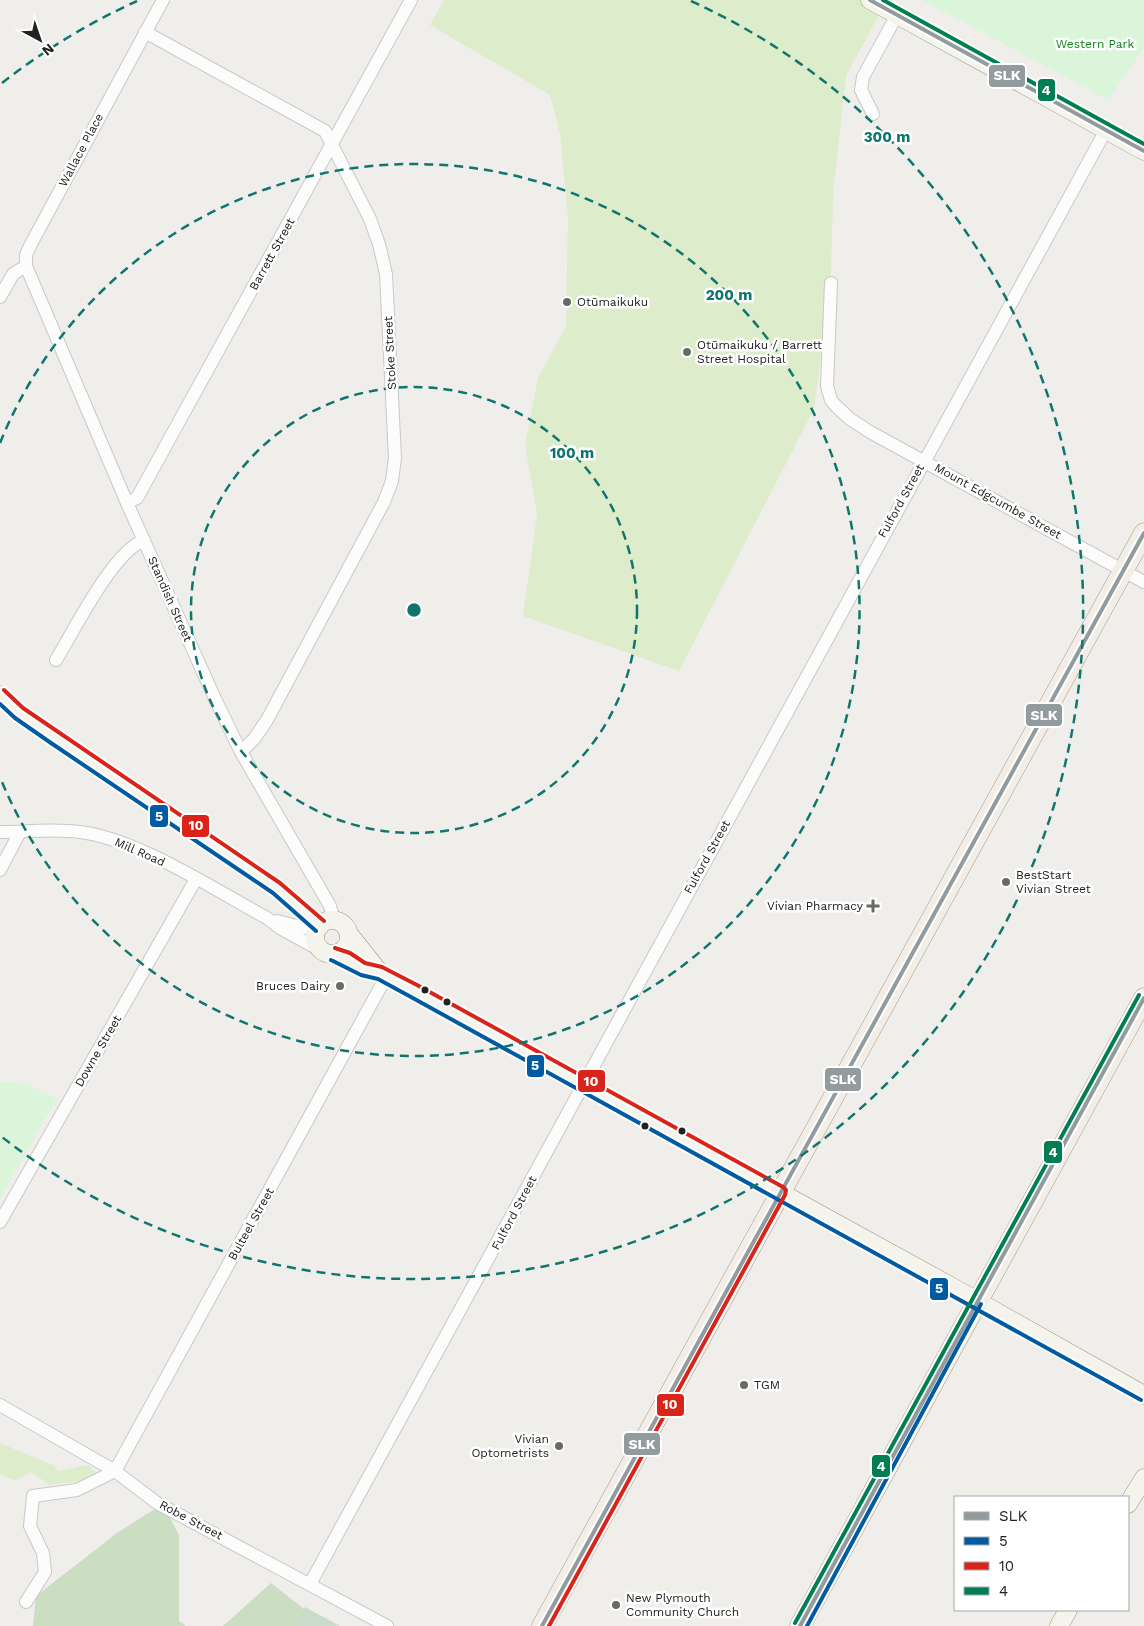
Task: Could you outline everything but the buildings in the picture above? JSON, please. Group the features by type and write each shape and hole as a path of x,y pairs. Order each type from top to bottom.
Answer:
{"main road":[{"path":"542,1626 1144,533"},
{"path":"800,1626 976,1301 1144,998"}],"street":[{"name":"Wallace Place","path":"26,266 31,244 163,0"},
{"name":"Barrett Street","path":"127,502 138,498 411,0"},
{"path":"870,0 1144,152"},
{"path":"873,114 862,90 863,77 897,15"},
{"name":"Stoke Street","path":"145,32 325,131 370,219 379,244 386,274 395,458 392,481 384,502 267,720 254,739 241,752"},
{"name":"Fulford Street","path":"310,1584 1106,130"},
{"path":"0,297 13,274 26,266"},
{"name":"Standish Street","path":"26,266 127,502 241,752 330,906 324,926"},
{"name":"Mount Edgcumbe Street","path":"831,283 827,386 831,400 850,419 891,444 924,460 1144,582"},
{"path":"56,660 115,566 133,544 144,540"},
{"path":"0,695 39,727 277,888 324,926 343,925 383,975"},
{"name":"Mill Road","path":"0,832 79,831 99,835 153,857 268,918 280,928 327,952"},
{"path":"0,870 20,832"},
{"name":"Downe Street","path":"0,1222 196,880"},
{"name":"Mill Road","path":"268,918 324,926"},
{"path":"324,926 316,942 327,952 347,959 362,970 383,975 780,1192 1144,1395"},
{"path":"327,952 345,948 349,934"},
{"name":"Bulteel Street","path":"115,1471 383,975"},
{"name":"Robe Street","path":"0,1405 115,1471 157,1503 387,1626"},
{"path":"26,1602 45,1572 42,1553 30,1526 33,1496 77,1490 115,1471"},
{"path":"1129,1502 1144,1478"},
{"path":"1059,1626 1067,1611"}],"green space":[{"name":"Otūmaikuku / Barrett Street Hospital","path":"444,0 864,0 882,9 846,76 833,194 831,276 814,409 679,671 523,616 537,514 525,445 538,377 566,327 568,217 560,134 550,95 430,25"},
{"name":"Western Park","path":"922,0 1144,0 1144,48 1108,100"},
{"path":"0,1082 25,1084 57,1098 0,1199"},
{"path":"0,1443 53,1465 58,1471 89,1465 95,1472 91,1480 50,1485 31,1472 16,1481 0,1474"},
{"path":"158,1507 169,1516 179,1535 179,1621 186,1626 33,1626 36,1596 117,1533"},
{"path":"271,1583 304,1609 298,1626 223,1626"},
{"path":"305,1607 340,1626 294,1626"}],"transit line":[{"name":"SLK","path":"870,0 1144,151"},
{"name":"4","path":"883,0 1144,144"},
{"name":"SLK","path":"542,1626 1144,533"},
{"name":"10","path":"4,690 23,708 280,883 324,921"},
{"name":"5","path":"0,704 15,718 51,743 273,893 316,931"},
{"name":"10","path":"335,948 350,953 365,963 382,967 417,985 786,1190 785,1195 549,1626"},
{"name":"5","path":"331,960 361,975 378,979 1141,1400"},
{"name":"4","path":"795,1623 1139,995"},
{"name":"SLK","path":"800,1626 1144,998"},
{"name":"5","path":"807,1626 981,1304"}],"place":[{"name":"Otūmaikuku","path":"567,302"},
{"name":"Otūmaikuku / Barrett Street Hospital","path":"687,352"},
{"name":"BestStart Vivian Street","path":"1006,882"},
{"name":"Vivian Pharmacy","path":"873,906"},
{"name":"Bruces Dairy","path":"340,986"},
{"name":"TGM","path":"744,1385"},
{"name":"Vivian Optometrists","path":"559,1446"},
{"name":"New Plymouth Community Church","path":"616,1605"}]}
